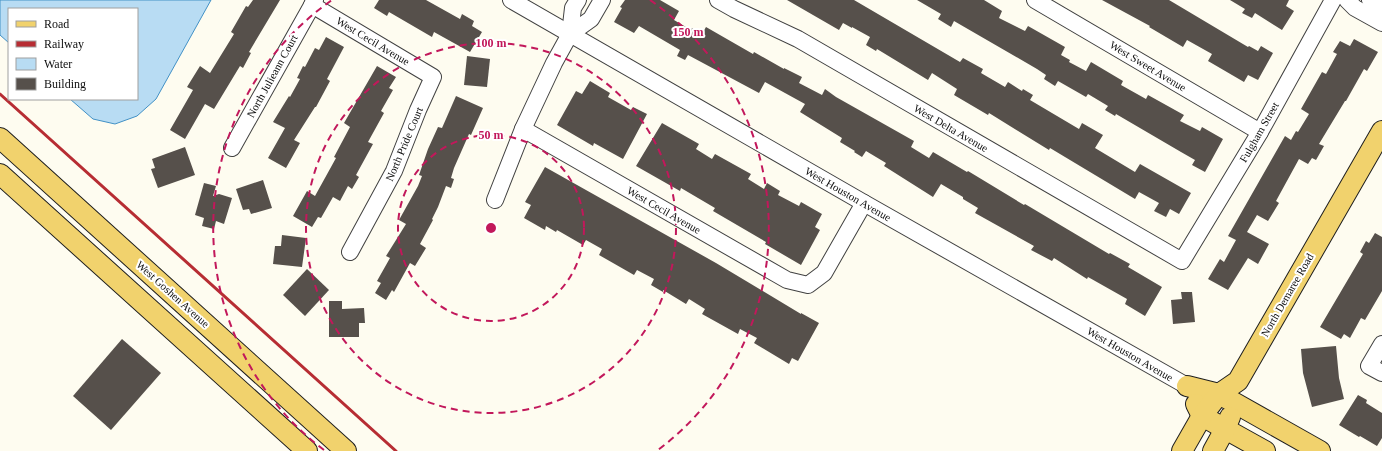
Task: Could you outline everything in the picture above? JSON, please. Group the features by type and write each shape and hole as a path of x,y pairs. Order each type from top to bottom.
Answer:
{"main road":[{"name":"North Demaree Road","path":"1182,451 1202,416 1228,399 1382,131"},
{"name":"West Goshen Avenue","path":"0,138 346,451"},
{"path":"0,150 7,156 22,157"},
{"path":"0,174 307,451"},
{"name":"West Houston Avenue","path":"1187,386 1228,399 1320,451"},
{"name":"West Houston Avenue","path":"1187,386 1202,416"},
{"path":"1213,451 1225,429 1228,399"},
{"path":"1202,416 1265,451"}],"street":[{"name":"West Houston Avenue","path":"511,0 864,203 1187,386"},
{"path":"496,200 523,129 544,82 570,34 573,8 578,0"},
{"path":"570,34 591,19 602,0"},
{"name":"West Delta Avenue","path":"718,0 798,39 1182,261"},
{"name":"West Sweet Avenue","path":"1035,0 1260,132"},
{"name":"Fulgham Street","path":"1182,261 1260,132 1333,0"},
{"path":"1347,0 1355,8 1382,23"},
{"path":"1370,0 1382,7"},
{"name":"West Cecil Avenue","path":"314,2 433,78"},
{"name":"North Julieann Court","path":"232,148 314,2"},
{"name":"North Pride Court","path":"350,252 394,171 418,110 433,78"},
{"name":"West Cecil Avenue","path":"523,129 787,280 808,285 824,273 864,203"},
{"path":"1376,370 1382,344"}],"water":[{"path":"0,0 211,0 156,99 137,116 115,124 93,119 71,100 138,100 138,8 8,8 8,42 0,35"}],"building":[{"path":"253,0 280,0 249,52 251,53 243,68 240,66 214,109 205,104 185,139 170,130 193,90 187,87 200,66 210,73 234,34 231,32 246,6 248,7"},
{"path":"379,0 426,0 460,19 462,14 474,21 472,26 482,32 470,52 434,32 432,37 389,12 387,16 374,8"},
{"path":"625,0 660,0 679,11 674,20 691,30 692,28 702,34 706,27 753,54 754,52 784,69 802,77 799,83 822,95 825,89 836,97 914,141 911,147 929,158 933,152 967,172 968,171 1109,254 1110,253 1130,264 1128,267 1162,287 1145,316 1125,304 1127,299 1088,277 1087,279 1054,258 1052,261 1031,250 1034,246 975,213 978,208 941,184 933,197 884,166 886,163 866,151 862,157 840,142 842,138 800,112 805,104 765,82 759,93 688,55 685,60 677,56 680,50 639,26 634,33 614,22 622,8 620,7"},
{"path":"787,0 854,0 960,62 963,58 983,69 981,73 1005,87 1008,82 1022,91 1023,89 1033,95 1030,100 1079,129 1082,123 1103,135 1095,148 1135,172 1140,164 1191,193 1179,214 1170,209 1166,217 1154,211 1159,203 1139,192 1135,199 1050,148 1049,150 989,113 988,115 954,95 957,89 932,73 928,80 877,49 876,51 866,45 870,37 843,23 839,30"},
{"path":"917,0 984,0 1002,11 999,18 1025,31 1028,26 1065,47 1061,55 1070,60 1069,62 1086,71 1091,62 1123,81 1121,85 1146,99 1148,95 1184,115 1180,121 1200,131 1202,127 1223,139 1205,172 1192,165 1195,160 1116,114 1115,116 1105,110 1108,106 1088,94 1086,97 1058,81 1055,86 1044,79 1046,75 1037,69 954,21 951,27 938,19 941,14"},
{"path":"1102,0 1169,0 1248,47 1249,46 1258,51 1261,46 1273,53 1258,80 1248,75 1244,82 1208,61 1212,54 1187,40 1183,47 1149,27 1150,26"},
{"path":"1230,0 1289,0 1286,6 1294,11 1282,30 1255,13 1252,18 1242,13 1245,9"},
{"path":"326,37 344,47 327,79 330,81 316,107 294,140 300,143 286,168 268,158 285,128 273,122 300,79 297,78 303,66 305,67 315,48 319,50"},
{"path":"1354,39 1378,52 1367,71 1364,69 1319,144 1324,146 1316,160 1312,158 1308,164 1299,159 1276,201 1279,203 1268,221 1257,215 1247,232 1269,244 1258,264 1248,258 1228,290 1208,279 1220,259 1224,262 1236,240 1228,236 1285,136 1291,140 1296,131 1298,132 1309,114 1301,109 1322,72 1326,74 1337,54 1333,52 1340,41 1350,46"},
{"path":"467,56 490,59 487,87 464,85"},
{"path":"377,66 396,77 389,88 393,90 381,111 384,113 368,142 373,144 356,175 359,177 352,189 348,186 340,201 333,197 321,218 318,217 312,227 293,216 307,191 315,196 336,158 334,157 350,127 344,123"},
{"path":"590,81 610,93 608,97 631,110 633,107 647,114 623,159 594,143 593,146 557,125 576,91 582,94"},
{"path":"456,96 483,108 471,135 469,134 454,168 451,178 454,179 451,188 446,186 432,219 433,220 420,244 426,248 415,266 410,263 394,292 392,290 386,300 375,293 381,283 377,281 390,258 386,256 406,224 399,220 418,186 422,176 419,175 428,149 438,127 442,128"},
{"path":"662,123 699,144 696,149 712,159 715,154 751,174 748,179 764,189 767,183 780,191 778,195 799,206 801,202 822,214 815,227 820,230 801,265 765,244 766,242 713,211 715,208 681,188 680,191 636,166"},
{"path":"185,147 195,175 158,188 151,169 155,168 152,159"},
{"path":"545,167 819,323 798,361 792,358 789,364 754,343 757,338 740,329 738,334 702,314 705,309 689,299 686,304 663,290 663,292 651,285 654,279 637,270 634,275 599,255 602,249 586,240 583,245 557,230 556,232 546,226 545,230 524,218 531,205 525,202"},
{"path":"263,180 272,208 251,214 249,209 243,210 236,189"},
{"path":"204,183 216,186 213,196 219,194 232,198 224,224 216,221 214,229 202,226 204,218 195,215"},
{"path":"1375,233 1382,237 1382,291 1365,320 1361,318 1350,338 1344,334 1341,339 1320,327 1363,254 1360,252 1366,241 1369,243"},
{"path":"282,235 306,238 302,267 273,264 275,246 281,246"},
{"path":"307,269 329,290 305,316 283,295"},
{"path":"1181,292 1192,292 1195,322 1173,324 1171,300 1182,299"},
{"path":"329,301 342,301 342,309 364,308 365,323 359,323 359,337 329,337"},
{"path":"122,339 161,373 111,430 73,396"},
{"path":"1336,346 1339,378 1344,399 1312,407 1303,373 1301,349"},
{"path":"1358,395 1367,400 1366,403 1382,413 1382,438 1377,446 1339,425"}],"railway":[{"path":"0,94 396,451"}]}
